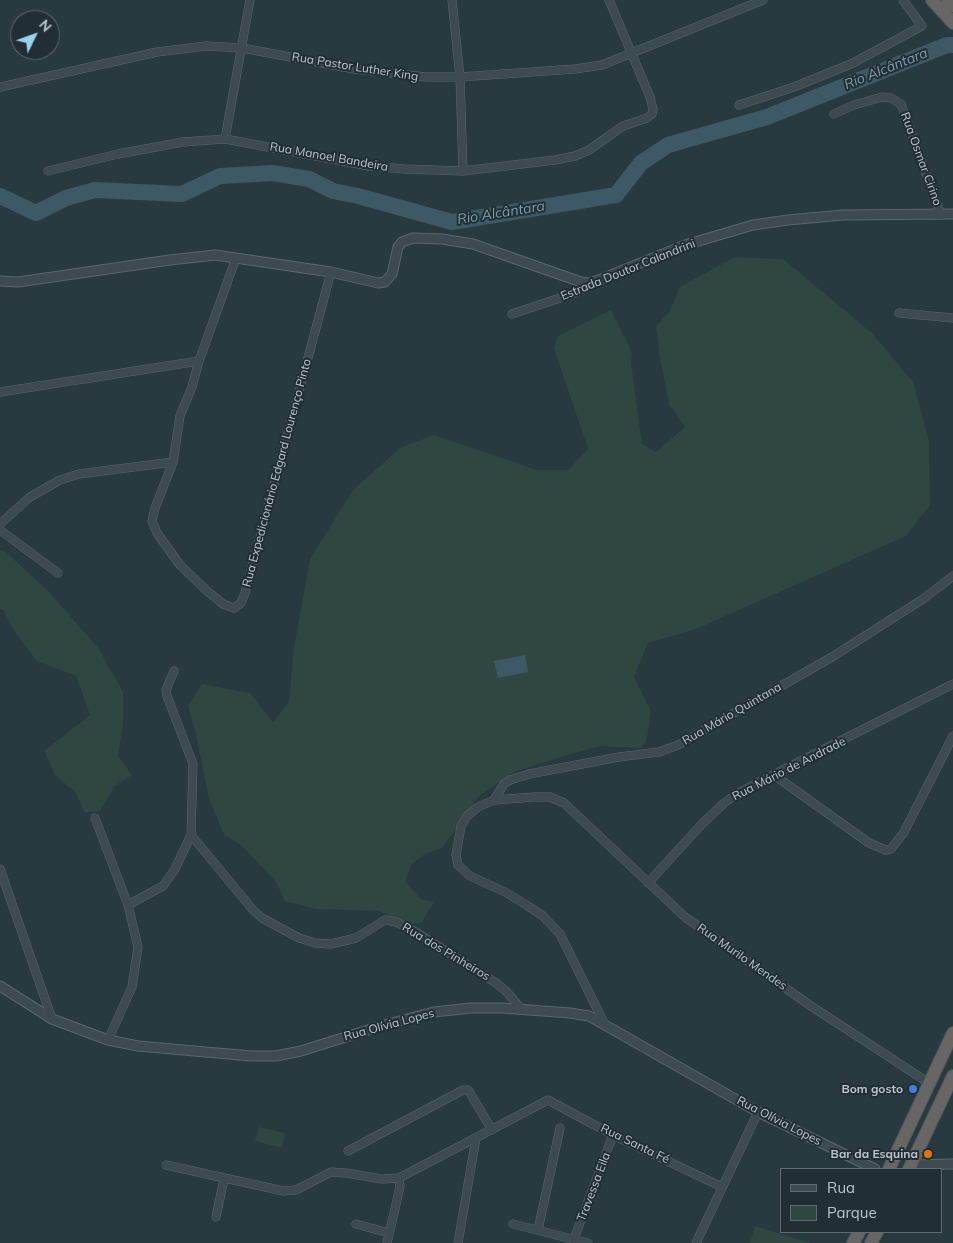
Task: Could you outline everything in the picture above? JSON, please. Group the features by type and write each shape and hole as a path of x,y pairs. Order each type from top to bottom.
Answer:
{"highway":[{"path":"932,0 951,15"},
{"path":"948,0 951,15"},
{"path":"889,1168 953,1033"},
{"path":"911,1167 953,1076"}],"street":[{"path":"225,139 250,0"},
{"path":"452,0 460,78 462,171"},
{"path":"608,0 631,53"},
{"name":"Rua Pastor Luther King","path":"0,87 158,52 206,46 242,48 354,69 426,78 460,78 602,65 763,0"},
{"path":"739,105 794,87 851,64 922,26 903,0"},
{"name":"Rua Manoel Bandeira","path":"48,171 118,154 182,142 225,139 369,166 404,170 462,171 575,156 589,150 623,126 650,116 653,109 650,97 631,53"},
{"name":"Rua Osmar Cirino","path":"834,114 854,105 882,97 891,98 901,104 941,214"},
{"name":"Estrada Doutor Calandrini","path":"512,314 575,293 591,283 684,245 754,225 843,215 953,214"},
{"path":"0,281 18,282 215,255 331,272 378,283 385,282 392,274 398,248 402,242 413,238 442,239 473,244 570,278 591,283"},
{"path":"0,524 30,497 60,480 78,474 173,462 180,416 192,387 236,258"},
{"name":"Rua Expedicionário Edgard Lourenço Pinto","path":"173,462 155,508 152,521 157,533 180,565 224,604 234,608 241,603 245,593 331,272"},
{"path":"899,312 953,318"},
{"path":"0,392 200,361"},
{"path":"0,530 58,572"},
{"name":"Rua Mário Quintana","path":"494,800 504,784 510,780 618,757 659,752 678,745 832,657 923,598 953,576"},
{"path":"128,905 163,886 175,869 190,835 193,764 167,696 166,690 174,671"},
{"name":"Rua Mário de Andrade","path":"648,883 701,825 735,795 953,684"},
{"path":"774,775 869,842 886,850 891,849 904,832 953,736"},
{"name":"Rua Murilo Mendes","path":"494,800 550,797 564,803 685,917 811,1006 929,1083"},
{"path":"494,800 478,807 467,816 461,826 456,855 458,865 470,876 505,892 544,916 560,934 605,1025"},
{"path":"95,818 128,905 138,947 132,987 108,1040"},
{"name":"Rua dos Pinheiros","path":"190,835 253,910 262,918 299,938 315,943 331,944 356,938 385,920 396,922 416,932 496,983 506,991 521,1009"},
{"path":"0,869 52,1019"},
{"name":"Rua Olívia Lopes","path":"0,986 52,1019 108,1040 138,1046 251,1056 276,1056 301,1051 384,1025 434,1012 471,1008 521,1009 589,1016 758,1112 874,1168"},
{"path":"166,1165 283,1191 296,1190 331,1172 382,1179 399,1178 492,1130 468,1090 463,1090 348,1151"},
{"name":"Rua Santa Fé","path":"492,1130 548,1100 613,1135 722,1186"},
{"path":"696,1243 758,1112"},
{"path":"538,1230 560,1128"},
{"name":"Travessa Eila","path":"574,1239 613,1135"},
{"path":"458,1243 476,1138"},
{"path":"911,1167 953,1164"},
{"path":"387,1243 400,1188 399,1178"},
{"path":"216,1217 224,1179"},
{"path":"356,1224 389,1233"},
{"path":"513,1224 588,1243"}],"green space":[{"path":"735,257 783,259 873,334 913,382 929,441 930,505 906,536 696,629 648,643 634,677 651,711 647,739 641,748 602,746 571,754 516,771 479,796 442,848 425,854 411,865 405,882 421,899 434,902 422,922 411,925 379,911 316,909 285,901 276,882 242,846 224,834 209,800 195,730 188,706 202,684 250,693 273,722 289,702 294,647 310,559 353,490 400,448 434,435 537,470 568,470 588,449 554,348 558,336 611,310 632,352 631,363 642,444 656,452 685,427 669,404 656,326 669,312 680,287"},
{"path":"0,550 6,552 49,592 99,649 123,692 123,724 118,756 132,775 115,786 101,810 85,813 76,793 55,775 44,751 90,715 76,676 37,661 17,635 3,610 0,609"},
{"path":"259,1127 285,1133 282,1148 255,1141"},
{"path":"755,1226 810,1243 750,1243"}],"water":[{"path":"525,655 528,672 498,678 494,661"}],"waterway":[{"name":"Rio Alcântara","path":"0,196 36,213 66,198 95,190 182,194 220,176 273,173 309,179 333,191 452,222 616,195 641,163 668,145 767,117 947,45 953,45"}],"place":[{"name":"Bom gosto","path":"913,1089"},
{"name":"Bar da Esquina","path":"928,1154"}]}
